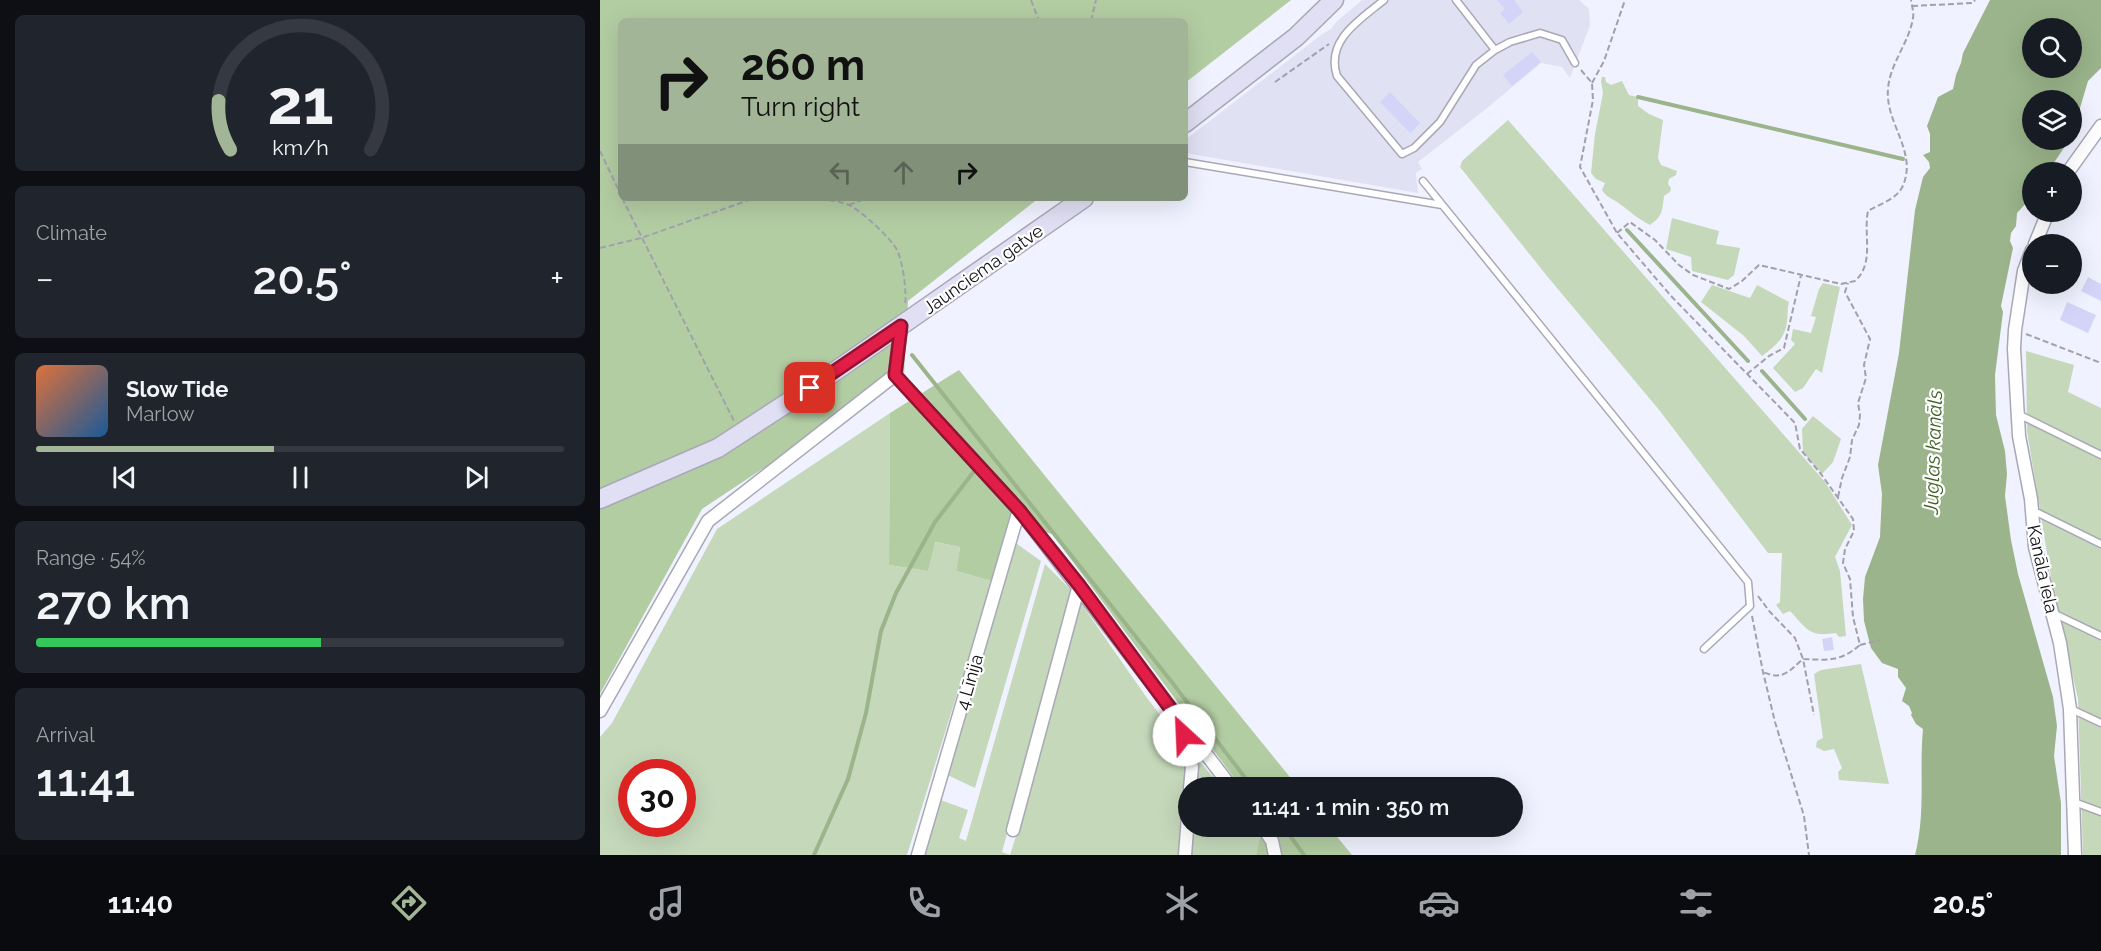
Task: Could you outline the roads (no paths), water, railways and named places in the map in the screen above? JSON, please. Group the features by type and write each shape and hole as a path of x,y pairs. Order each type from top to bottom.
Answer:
{"main road":[{"path":"1188,121 1296,37 1334,0"},
{"name":"Jaunciema gatve","path":"600,499 718,448 901,326 1080,201"}],"street":[{"path":"2075,162 2101,126"},
{"name":"Kanāla iela","path":"2022,284 2014,349 2019,436 2035,547 2060,643 2070,709 2075,855"},
{"path":"600,711 708,521 895,375 901,326"},
{"path":"895,375 1019,510 1079,585 1223,777"},
{"name":"4 Līnija","path":"918,855 1019,510"},
{"path":"1012,830 1079,585"},
{"path":"1179,720 1192,767 1191,777"},
{"path":"1185,855 1186,837"},
{"path":"1269,837 1275,855"}],"lane":[{"path":"1384,0 1348,30 1337,47 1334,65 1337,76 1402,154 1414,148 1440,122 1476,65 1510,42 1540,33 1562,40 1575,63"},
{"path":"1456,0 1495,50"},
{"path":"1188,163 1442,205"},
{"path":"1423,181 1748,582 1750,606 1704,649"},
{"path":"2018,414 2101,455"},
{"path":"2031,510 2101,544"},
{"path":"2052,613 2101,636"},
{"path":"2070,709 2101,723"},
{"path":"2074,802 2101,812"}],"water":[{"name":"Juglas kanāls","path":"1990,0 2101,0 2101,68 2088,81 2082,101 2082,90 2022,90 2022,150 2062,150 2055,162 2022,162 2022,208 2017,213 2016,226 2011,233 2010,241 2013,248 2001,306 2003,312 1995,375 1996,415 2005,451 2007,474 2005,496 2011,540 2018,574 2053,697 2057,726 2054,756 2061,803 2061,855 1915,855 1920,824 1923,729 1916,724 1909,706 1902,701 1906,688 1898,677 1898,669 1882,663 1871,648 1864,621 1865,577 1880,537 1882,494 1878,465 1899,353 1915,210 1923,177 1930,168 1929,162 1923,155 1930,152 1930,134 1927,126 1938,97 1953,89 1963,53"}],"waterway":[{"path":"1638,97 1903,159"},
{"path":"1627,230 1748,361"},
{"path":"912,355 1245,777"},
{"path":"1762,371 1805,419"},
{"path":"814,855 848,779 866,713 881,631 896,593 935,522 975,470 972,467"},
{"path":"1291,837 1304,855"}]}
